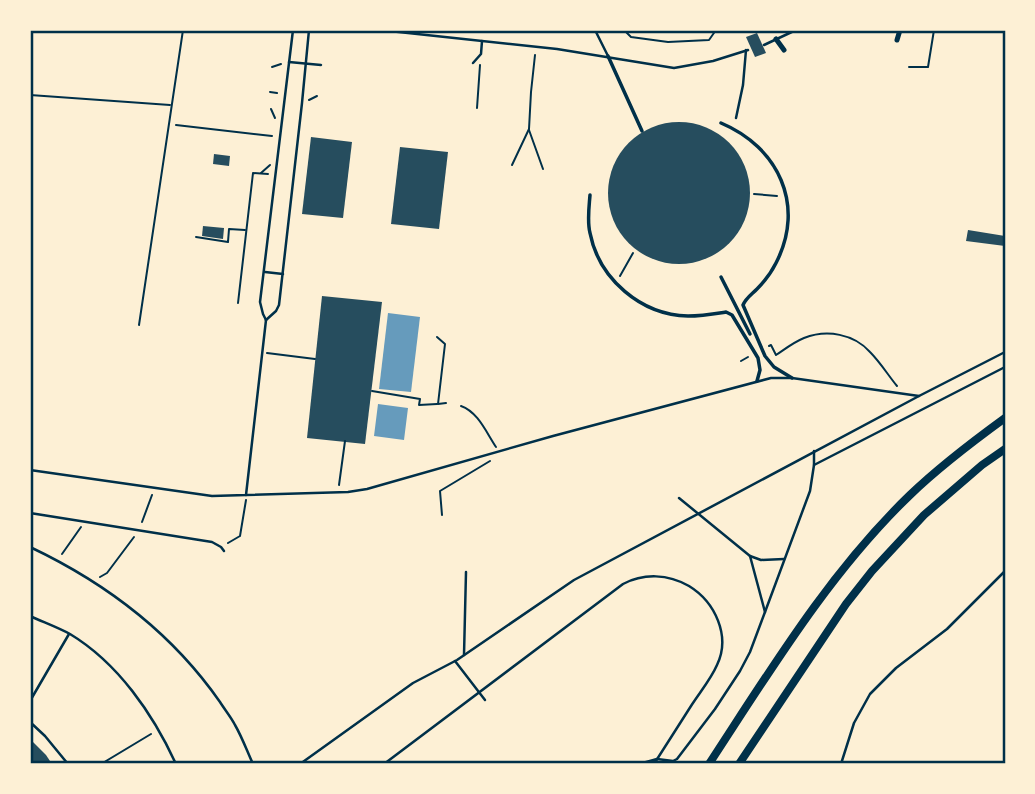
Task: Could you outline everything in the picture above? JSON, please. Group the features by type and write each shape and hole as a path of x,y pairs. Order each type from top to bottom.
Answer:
{"highway":[{"path":"709,764 793,637 857,552 928,478 1005,418"},
{"path":"739,764 858,588 924,515 982,465 1005,449"}],"street":[{"path":"897,40 900,30"},
{"path":"776,39 784,50"},
{"path":"608,56 642,131"},
{"path":"721,123 751,139 764,151 778,172 786,197 786,230 780,254 768,276 744,302 760,369 757,381"},
{"path":"590,195 588,214 595,251 616,283 639,302 666,313 686,316 729,313 750,334 774,368 792,378"},
{"path":"721,277 750,334"}],"lane":[{"path":"246,495 266,320 260,302 293,30"},
{"path":"266,320 279,305 309,30"},
{"path":"380,30 608,56 674,68 713,61 747,50 736,118"},
{"path":"595,30 608,56"},
{"path":"764,45 796,30"},
{"path":"473,63 481,54 482,41"},
{"path":"289,62 321,65"},
{"path":"264,272 283,274"},
{"path":"300,764 413,683 455,662 574,580 1005,352"},
{"path":"814,465 1005,367"},
{"path":"30,470 212,496 338,492 384,485 771,377 919,396"},
{"path":"639,764 657,759 663,762 677,759 740,671 750,652 810,491 814,451"},
{"path":"679,498 750,556 761,560 785,559"},
{"path":"30,513 212,542 224,551"},
{"path":"30,547 93,581 152,625 204,680 236,725 253,764"},
{"path":"750,556 765,612"},
{"path":"841,764 854,723 870,694 896,668 947,629 1005,571"},
{"path":"464,655 466,572"},
{"path":"384,764 623,584 650,576 678,581 700,594 715,612 722,635 722,648 717,665 653,764"},
{"path":"30,616 69,634 100,657 123,680 158,730 176,764"},
{"path":"30,701 69,634"},
{"path":"455,662 485,700"},
{"path":"30,722 46,736 68,764"}],"path":[{"path":"139,325 183,30"},
{"path":"624,30 631,37 668,41 709,40 716,30"},
{"path":"909,67 928,67 934,30"},
{"path":"512,165 529,129 536,47"},
{"path":"477,108 481,54"},
{"path":"272,67 289,62"},
{"path":"270,92 285,94"},
{"path":"30,95 172,105"},
{"path":"271,109 275,117 274,127"},
{"path":"176,125 280,137"},
{"path":"529,129 543,169"},
{"path":"260,173 270,166 271,156"},
{"path":"237,303 253,173 276,174"},
{"path":"754,194 786,197"},
{"path":"196,237 228,242 229,229 246,230"},
{"path":"616,283 633,253"},
{"path":"762,350 771,345 776,355 814,335 845,336 859,342 871,352 902,393"},
{"path":"437,337 445,344 438,404"},
{"path":"262,352 315,359"},
{"path":"741,361 755,354"},
{"path":"372,391 420,399 419,405 446,403"},
{"path":"461,407 474,414 500,452"},
{"path":"338,492 345,441"},
{"path":"442,516 440,491 512,449"},
{"path":"93,581 107,573 138,531 154,489"},
{"path":"221,547 240,536 246,495"},
{"path":"57,560 85,522"},
{"path":"100,764 158,730"}],"water":[{"path":"388,313 420,317 411,392 379,389"},
{"path":"378,404 408,408 404,440 374,436"}],"building":[{"path":"757,33 766,53 755,57 746,37"},
{"path":"679,122 706,127 729,143 745,166 750,193 745,220 729,243 706,259 679,264 652,259 629,243 613,220 608,193 613,166 629,143 652,127"},
{"path":"311,137 352,142 343,218 302,214"},
{"path":"400,147 448,152 439,229 391,224"},
{"path":"214,154 230,156 229,166 213,164"},
{"path":"203,226 224,228 223,239 202,236"},
{"path":"968,230 1005,236 1005,246 966,241"},
{"path":"322,296 382,302 365,444 307,438"},
{"path":"30,739 46,755 52,764 30,764"}]}
